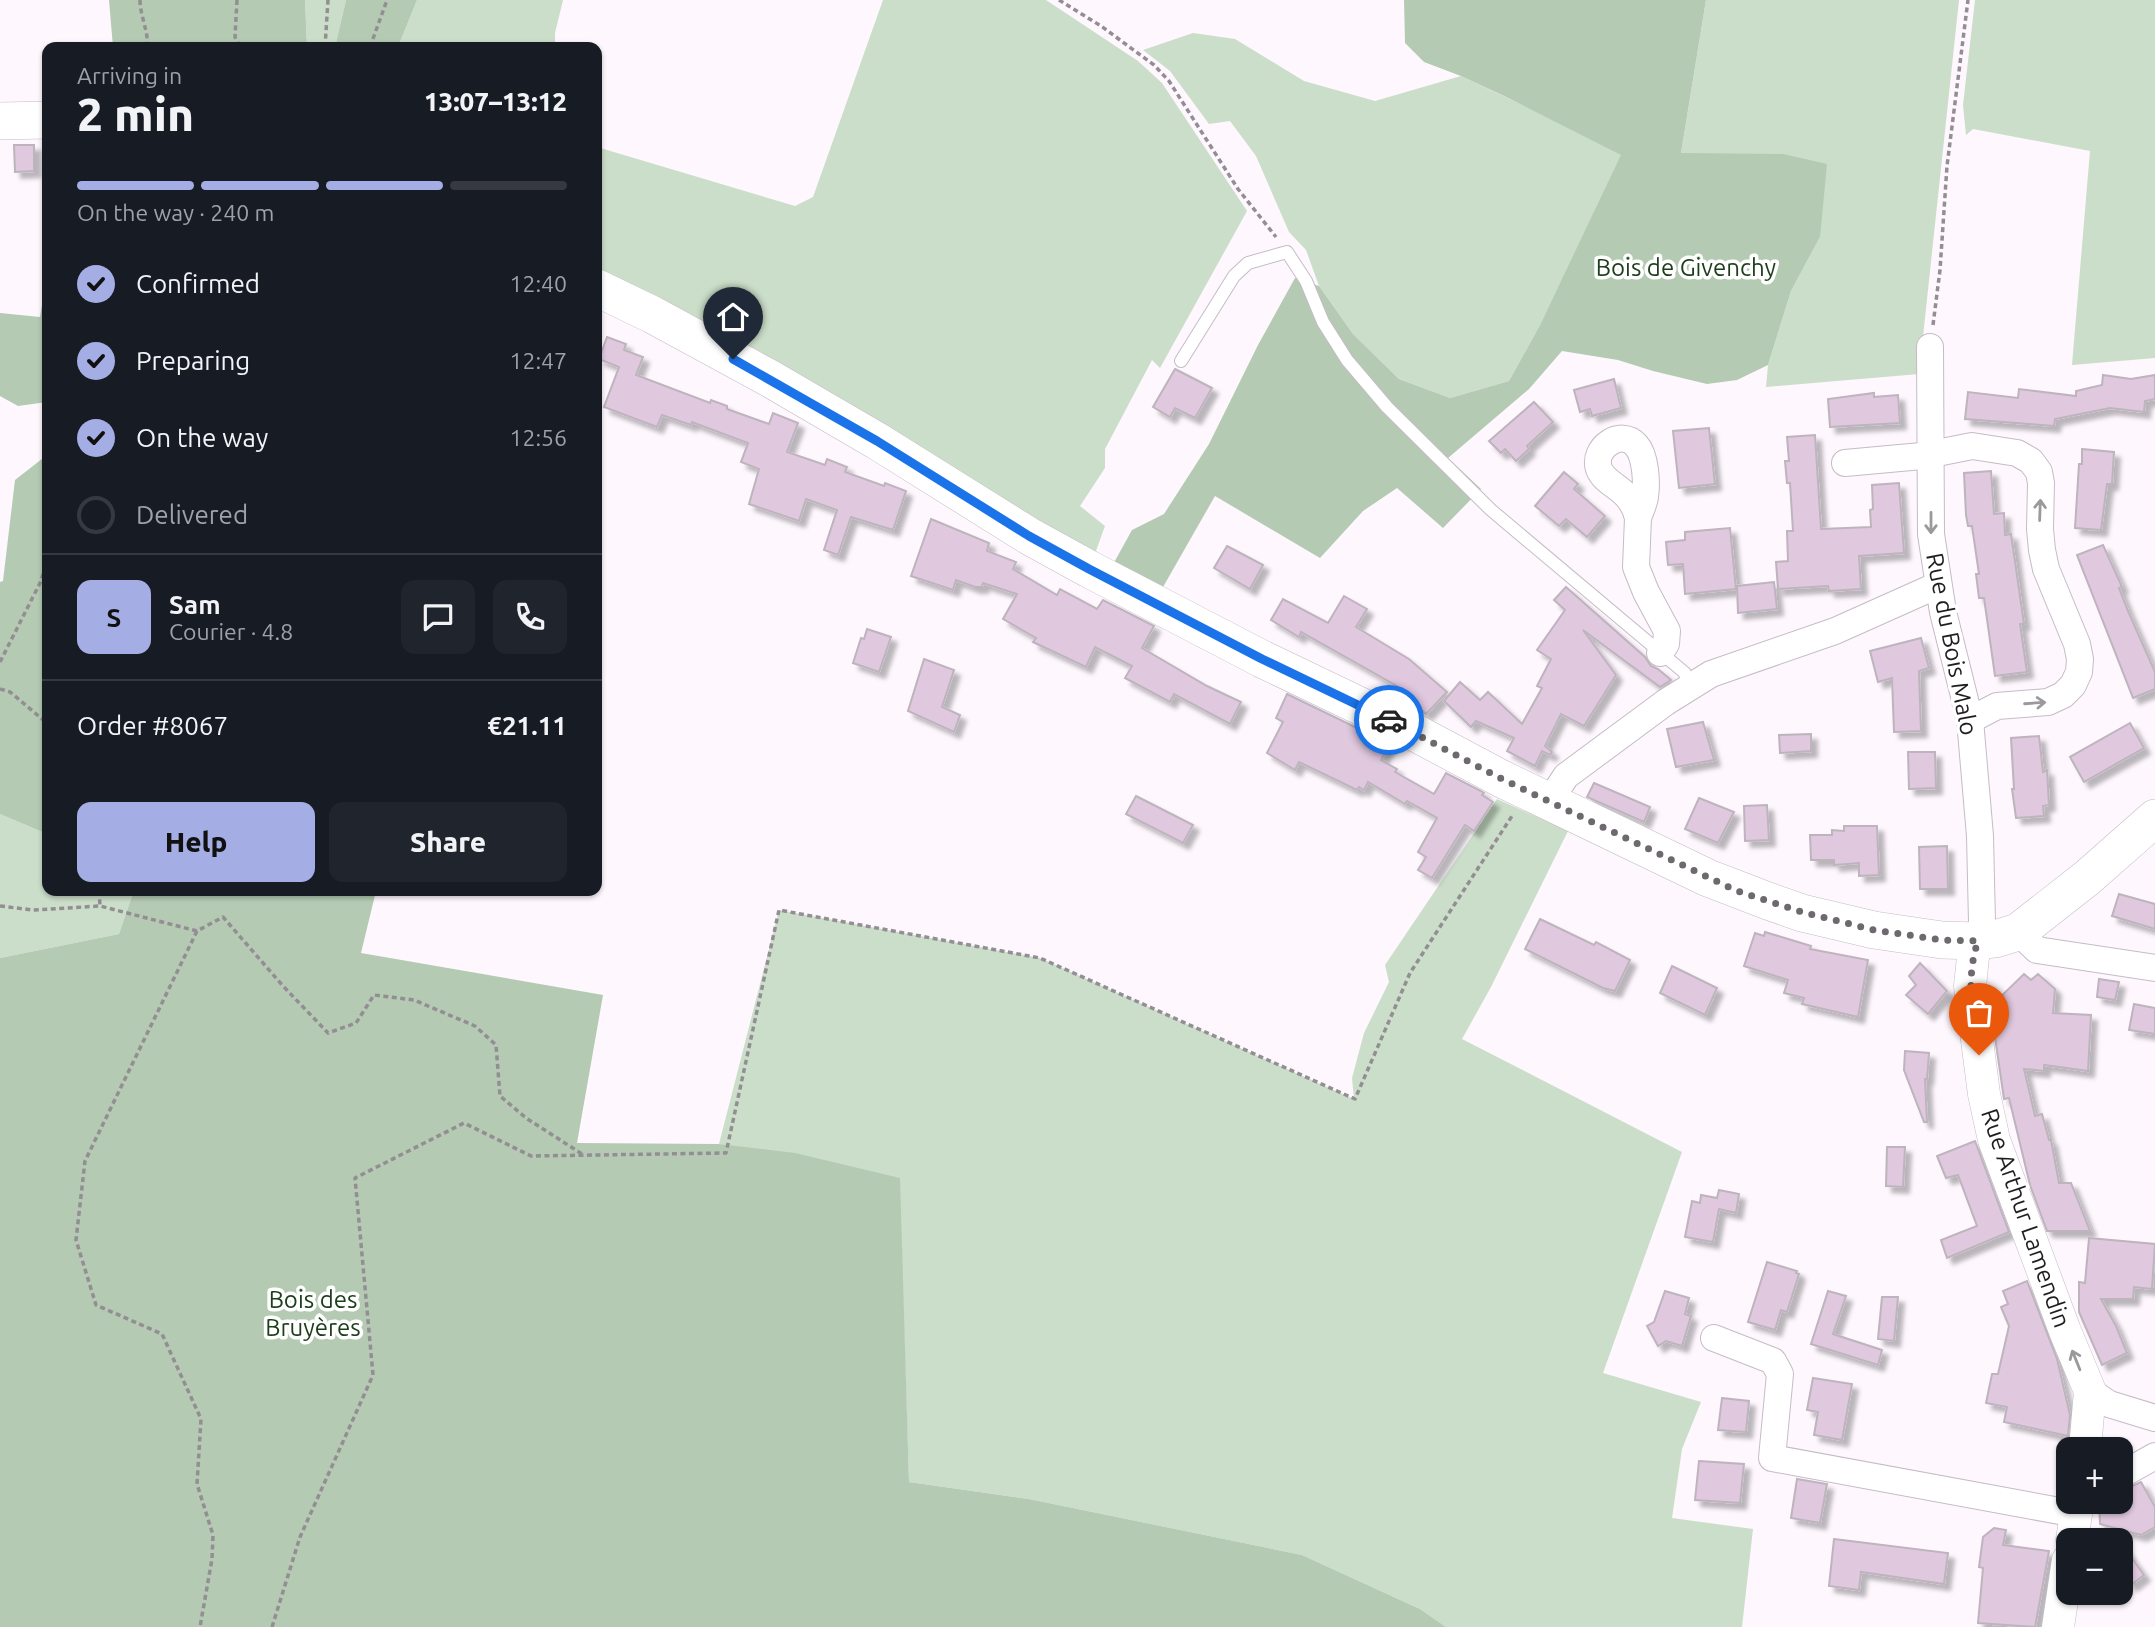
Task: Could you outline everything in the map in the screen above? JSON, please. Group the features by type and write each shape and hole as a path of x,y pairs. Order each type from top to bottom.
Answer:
{"main road":[{"path":"0,121 42,120"},
{"path":"602,290 769,378 877,441 1029,536 1089,569 1539,797 1737,891 1791,909 1874,930 1942,940 1978,941 2018,932 2087,878 2155,818"}],"street":[{"name":"Rue du Bois Malo","path":"1930,347 1931,534 1943,612 1970,719 1980,836 1982,922 1978,941"},
{"path":"1845,463 1931,454 1972,446 2017,453 2031,461 2039,472 2040,529 2046,569 2077,644 2079,672 2073,685 2063,695 2048,702 1997,706 1970,719"},
{"path":"1638,518 1636,567 1667,631 1666,644 1660,653"},
{"path":"1539,797 1688,687 1726,668 1855,623 1938,585"},
{"path":"2018,932 2037,950 2155,968"},
{"name":"Rue Arthur Lamendin","path":"1978,941 1973,957 1970,986 1984,1094 1994,1140 2090,1391 2086,1437"},
{"path":"1714,1338 1773,1361 1780,1374 1772,1458 2075,1518"},
{"path":"2090,1391 2109,1404 2155,1418"},
{"path":"2133,1468 2155,1456"},
{"path":"2058,1627 2061,1605"}],"lane":[{"path":"1181,361 1234,276 1248,263 1287,252 1306,281 1323,322 1347,360 1387,407 1492,510 1685,673 1688,687"}],"path":[{"path":"140,0 140,13 147,42"},
{"path":"237,0 235,37 238,42"},
{"path":"326,42 328,0"},
{"path":"372,42 387,0"},
{"path":"1059,0 1154,65 1169,81 1238,189 1287,252"},
{"path":"1930,347 1940,270 1947,166 1968,0"},
{"path":"0,662 42,575"},
{"path":"0,689 10,692 42,719"},
{"path":"272,1627 300,1537 373,1375 355,1178 464,1123 531,1156 726,1153 779,910 1040,958 1355,1099 1410,973 1539,797"},
{"path":"99,896 100,906"},
{"path":"0,906 33,910 100,906 197,931"},
{"path":"200,1627 212,1559 212,1535 197,1484 201,1419 162,1334 96,1305 76,1240 85,1161 197,931 223,917 283,986 328,1032 356,1023 374,995 414,1000 475,1026 496,1045 500,1096 526,1118 584,1155"}],"green space":[{"path":"109,0 305,0 307,42 113,42"},
{"path":"305,0 346,0 336,42 307,42"},
{"path":"346,0 417,0 400,42 336,42"},
{"path":"417,0 563,0 555,42 400,42"},
{"path":"883,0 1046,0 1138,61 1162,83 1247,211 1160,368 1152,360 1105,449 1105,468 1080,506 1105,526 1093,559 602,274 602,148 795,206 813,197"},
{"name":"Bois de Givenchy","path":"1404,0 1706,0 1681,153 1783,154 1827,164 1820,237 1791,291 1768,365 1737,380 1707,384 1618,360 1562,351 1529,389 1448,458 1481,489 1443,528 1397,488 1363,511 1320,558 1215,496 1159,594 1111,568 1132,530 1164,514 1209,444 1295,278 1319,286 1353,334 1399,379 1450,398 1509,381 1540,325 1621,155 1504,96 1424,62 1405,43"},
{"path":"1706,0 1959,0 1919,374 1766,387 1768,365 1791,291 1820,237 1681,153"},
{"path":"1975,0 2155,0 2155,358 2072,365 2090,151 1973,129 1966,135 1963,105"},
{"path":"1193,33 1235,39 1304,81 1375,101 1461,76 1622,155 1540,325 1509,381 1450,398 1399,379 1353,334 1319,286 1306,250 1289,232 1256,156 1230,121 1209,124 1170,71 1143,50"},
{"path":"42,305 42,403 18,406 0,396 0,313 40,317"},
{"path":"42,459 42,832 0,814 0,582 3,581 15,480"},
{"path":"1497,799 1568,831 1491,987 1462,1039 1682,1152 1603,1373 1701,1402 1682,1449 1672,1518 1753,1529 1742,1627 1446,1627 1420,1609 1302,1555 1029,1499 909,1482 899,1178 719,1144 779,910 1040,958 1354,1099 1352,1078 1364,1033 1389,982 1385,965"},
{"path":"0,814 42,832 42,896 132,896 119,934 0,958"},
{"name":"Bois des Bruyères","path":"132,896 375,896 361,953 603,995 577,1143 719,1144 795,1153 900,1178 909,1482 1029,1499 1302,1555 1420,1609 1446,1627 0,1627 0,958 119,934"}],"building":[{"path":"14,145 34,145 34,171 15,172"},
{"path":"607,337 626,344 624,350 643,357 636,375 710,403 711,400 727,406 727,409 769,424 773,413 798,423 787,452 825,465 827,459 847,467 845,472 906,491 893,530 851,517 838,555 824,550 837,510 806,499 799,521 749,504 759,469 741,462 748,443 692,422 691,425 662,415 657,427 604,407 619,367 602,360"},
{"path":"1175,369 1212,388 1195,418 1175,408 1170,417 1153,407"},
{"path":"2103,375 2131,379 2155,375 2155,399 2145,401 2144,412 2110,408 2055,419 2054,426 1965,419 1968,392 2018,398 2019,389 2076,396 2076,391 2102,385"},
{"path":"1614,379 1621,408 1592,416 1590,409 1580,412 1574,390"},
{"path":"1874,393 1874,397 1898,395 1900,423 1830,427 1828,399"},
{"path":"1534,402 1553,422 1527,446 1529,449 1516,461 1505,449 1501,453 1489,441"},
{"path":"1709,428 1715,484 1679,488 1673,431"},
{"path":"1815,435 1821,529 1871,527 1872,485 1899,483 1904,553 1859,556 1861,589 1829,591 1828,586 1778,589 1776,562 1788,561 1787,531 1793,531 1790,483 1787,483 1785,461 1789,461 1787,437"},
{"path":"2082,449 2114,452 2112,484 2107,484 2101,530 2075,528"},
{"path":"1991,471 1994,514 2004,513 2005,535 2011,534 2024,624 2020,624 2027,672 1995,676 1984,598 1979,598 1976,574 1979,574 1972,526 1968,526 1966,515 1964,473"},
{"path":"1564,472 1578,484 1574,489 1605,516 1587,537 1566,519 1559,526 1535,506"},
{"path":"931,519 989,543 987,551 1016,562 1013,569 1057,595 1060,589 1097,609 1103,600 1154,626 1142,648 1207,686 1241,702 1230,724 1174,694 1170,702 1125,678 1132,666 1095,647 1086,667 1033,642 1036,638 1003,619 1017,594 983,583 982,587 975,587 956,580 953,590 911,576"},
{"path":"1730,528 1736,589 1685,594 1683,564 1668,565 1666,542 1685,540 1685,532"},
{"path":"2103,545 2155,672 2155,689 2133,698 2077,555"},
{"path":"1227,546 1263,565 1250,589 1214,568"},
{"path":"1774,582 1777,609 1738,613 1737,586"},
{"path":"1566,587 1645,657 1651,666 1671,680 1660,687 1583,630 1616,675 1584,726 1561,714 1545,746 1552,752 1550,755 1542,751 1535,766 1507,751 1514,738 1476,721 1471,727 1444,701 1460,682 1480,700 1488,692 1522,724 1542,688 1537,686 1551,659 1537,650 1565,610 1554,600"},
{"path":"1344,596 1367,609 1356,627 1409,659 1447,692 1426,714 1401,691 1402,689 1301,632 1299,637 1271,620 1283,599 1328,623"},
{"path":"867,629 891,637 879,672 853,663 861,638 864,639"},
{"path":"1921,638 1929,668 1919,671 1921,731 1894,732 1892,678 1878,682 1870,651"},
{"path":"924,659 954,670 942,707 960,715 954,732 908,711"},
{"path":"1287,694 1390,744 1381,760 1397,769 1395,772 1434,794 1446,773 1481,791 1484,793 1482,795 1493,802 1474,831 1465,825 1432,878 1418,870 1426,857 1418,852 1437,818 1407,801 1405,804 1368,782 1364,790 1359,787 1357,790 1299,762 1295,770 1267,753 1283,722 1276,718"},
{"path":"1703,722 1714,760 1676,767 1667,729"},
{"path":"2130,723 2144,748 2084,782 2070,757"},
{"path":"1811,734 1811,751 1780,753 1779,735"},
{"path":"2039,736 2043,772 2047,770 2049,805 2043,806 2044,816 2016,818 2012,789 2011,738"},
{"path":"1908,752 1935,752 1936,788 1909,789"},
{"path":"1594,783 1650,807 1644,822 1587,797"},
{"path":"1136,796 1193,825 1183,843 1126,814"},
{"path":"1699,798 1734,812 1718,843 1685,829"},
{"path":"1767,805 1769,840 1745,841 1744,806"},
{"path":"1844,826 1877,826 1879,875 1859,876 1859,863 1834,865 1834,860 1811,860 1810,835 1832,835 1832,830 1844,831"},
{"path":"1947,846 1948,889 1920,889 1919,847"},
{"path":"2119,894 2155,904 2155,929 2112,916"},
{"path":"1540,919 1594,945 1596,942 1630,960 1615,991 1603,988 1525,949"},
{"path":"1765,932 1811,946 1810,949 1868,960 1858,1017 1802,1004 1804,998 1784,993 1788,980 1744,966 1755,933 1764,936"},
{"path":"1920,963 1947,991 1928,1014 1906,995 1916,985 1909,976"},
{"path":"1672,966 1717,988 1705,1015 1660,993"},
{"path":"2024,974 2031,980 2038,974 2055,989 2053,1013 2091,1015 2088,1071 2044,1065 2044,1071 2024,1069 2035,1116 2042,1114 2051,1140 2059,1183 2071,1183 2090,1231 2047,1231 2030,1185 2009,1098 2004,1099 1994,1030 1998,1012 1992,1005"},
{"path":"2099,979 2119,982 2115,1000 2097,997"},
{"path":"2134,1004 2155,1008 2155,1034 2129,1030"},
{"path":"1905,1051 1929,1053 1925,1079 1927,1122 1924,1122 1904,1070"},
{"path":"1975,1141 2009,1232 1947,1258 1941,1240 1977,1226 1958,1175 1946,1178 1937,1156"},
{"path":"1887,1147 1905,1147 1903,1187 1886,1186"},
{"path":"1719,1190 1739,1194 1736,1213 1719,1209 1713,1242 1685,1237 1692,1201 1700,1203 1701,1195 1717,1198"},
{"path":"2089,1238 2155,1244 2152,1289 2134,1287 2133,1299 2101,1299 2127,1353 2102,1365 2079,1312 2079,1282 2085,1283"},
{"path":"1767,1262 1797,1271 1799,1274 1787,1312 1781,1310 1775,1330 1748,1322"},
{"path":"2027,1281 2057,1359 2070,1415 2068,1436 2004,1422 2007,1407 1986,1403 1992,1374 1998,1374 2009,1326 2001,1307 2008,1304 2003,1291"},
{"path":"1665,1291 1689,1298 1685,1314 1691,1316 1682,1346 1666,1341 1658,1346 1647,1326 1654,1322"},
{"path":"1828,1291 1846,1296 1833,1334 1882,1350 1878,1365 1811,1344"},
{"path":"1882,1297 1898,1297 1894,1341 1878,1339"},
{"path":"1813,1378 1852,1384 1842,1440 1814,1435 1818,1412 1807,1410"},
{"path":"1722,1398 1749,1401 1746,1432 1718,1430"},
{"path":"1699,1461 1744,1464 1740,1503 1695,1500"},
{"path":"1797,1479 1827,1484 1820,1523 1791,1518"},
{"path":"2141,1482 2155,1507 2155,1527 2141,1535 2133,1533 2133,1528 2115,1528 2100,1524 2100,1514 2133,1514 2133,1486"},
{"path":"1994,1528 2006,1530 2003,1545 2049,1551 2035,1627 1978,1623 1983,1568 1979,1567 1983,1537"},
{"path":"1834,1539 1948,1553 1944,1584 1861,1572 1859,1590 1829,1586"},
{"path":"2133,1560 2144,1575 2133,1583"}],"way so far":[{"path":"1389,720 1502,779 1737,891 1802,912 1874,930 1942,940 1978,941 1973,957 1970,986 1979,1055"}],"route":[{"path":"733,359 877,441 1029,536 1262,659 1389,720"}]}
